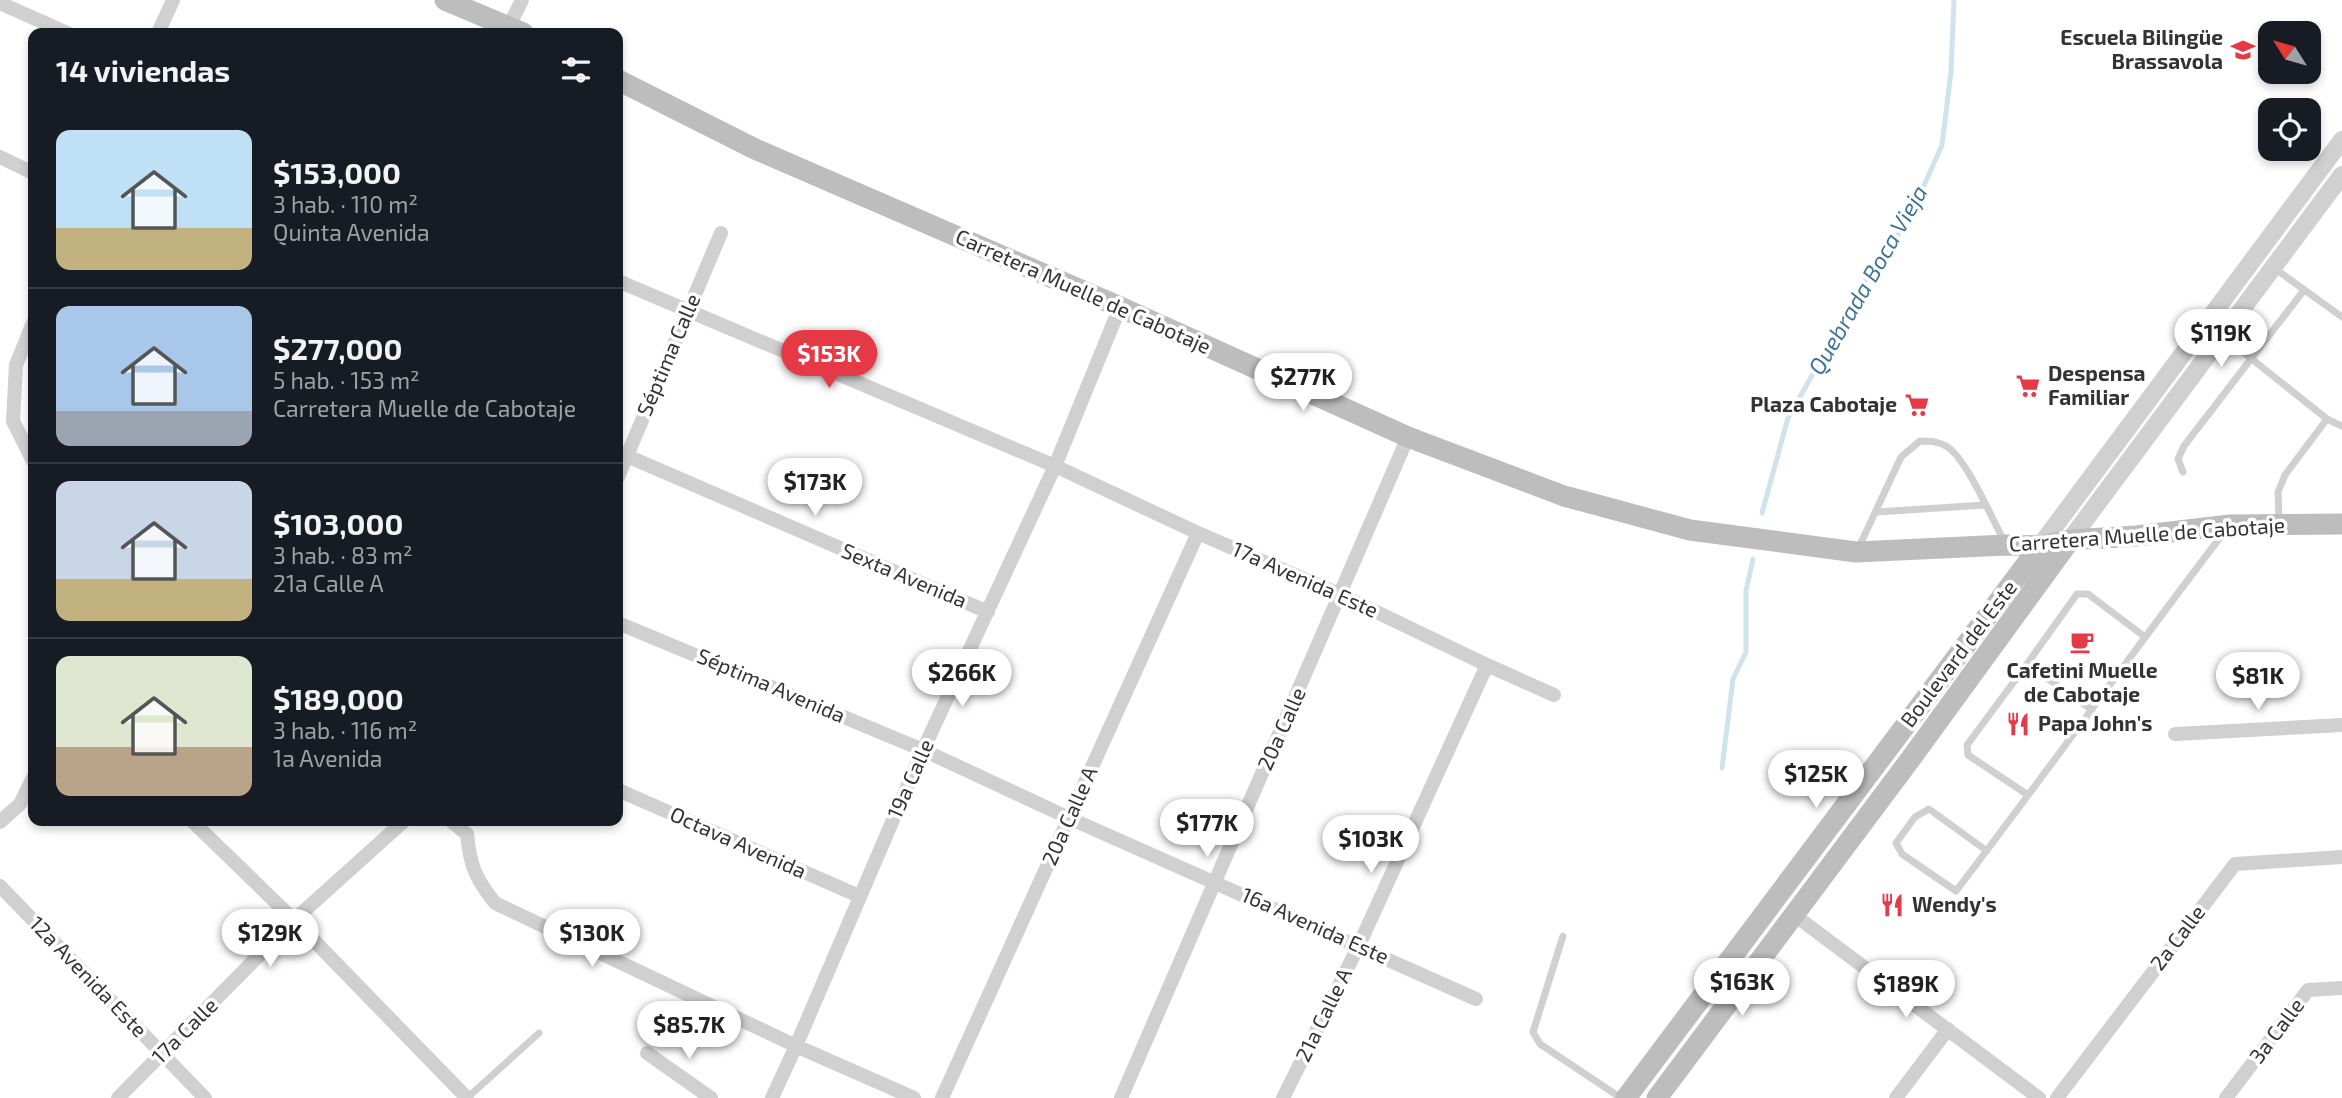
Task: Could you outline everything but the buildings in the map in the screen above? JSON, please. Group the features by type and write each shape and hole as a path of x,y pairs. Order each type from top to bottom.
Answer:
{"main road":[{"path":"445,0 511,28"},
{"name":"Carretera Muelle de Cabotaje","path":"623,83 755,149 1120,307 1408,438 1564,496 1690,530 1856,552 2006,545 2040,547 2070,540 2136,536 2230,525 2342,524"},
{"name":"Boulevard del Este","path":"1657,1098 2070,540"},
{"name":"Boulevard del Este","path":"1624,1098 2040,547"}],"street":[{"path":"160,28 173,0"},
{"path":"516,28 522,0"},
{"path":"0,3 56,28"},
{"path":"2040,547 2342,140"},
{"path":"0,158 28,171"},
{"path":"2070,540 2342,175"},
{"path":"2293,206 2309,218"},
{"name":"Séptima Calle","path":"623,465 721,233"},
{"name":"17a Avenida Este","path":"623,283 1055,466 1554,695"},
{"name":"19a Calle","path":"772,1098 923,750 1055,466 1120,307"},
{"path":"28,335 16,365 13,421 28,451"},
{"name":"20a Calle","path":"1121,1098 1408,438"},
{"name":"Sexta Avenida","path":"627,456 988,612"},
{"name":"20a Calle A","path":"942,1098 1198,533"},
{"name":"Séptima Avenida","path":"623,625 923,750"},
{"name":"21a Calle A","path":"1283,1098 1359,945 1487,666"},
{"path":"2175,734 2342,725"},
{"name":"16a Avenida Este","path":"923,750 1476,999"},
{"path":"0,822 20,804 28,788"},
{"name":"Octava Avenida","path":"623,792 859,896"},
{"path":"196,826 294,920 467,1098"},
{"name":"17a Calle","path":"118,1098 294,920 398,826"},
{"path":"470,827 470,860 478,882 495,903 796,1046 914,1098"},
{"name":"2a Calle","path":"2057,1098 2235,864 2342,857"},
{"name":"12a Avenida Este","path":"0,886 205,1098"},
{"path":"1793,914 2039,1098"},
{"name":"3a Calle","path":"2226,1098 2308,990 2342,988"},
{"path":"1896,1098 1948,1029"},
{"path":"647,1053 711,1098"}],"lane":[{"path":"2273,267 2342,317"},
{"path":"2183,472 2178,460 2184,446 2304,290"},
{"path":"2222,335 2327,419 2342,426"},
{"path":"2279,524 2278,492 2285,475 2327,419"},
{"path":"1856,552 1901,457 1920,441 1936,441 1949,447 1967,469 2006,545"},
{"path":"1877,512 1984,505"},
{"path":"1987,851 1929,809 1915,817 1896,843 1902,854 1956,891 1987,851 2092,710 2145,637 2230,525"},
{"path":"2028,795 1968,755 1967,745 2077,594 2088,594 2145,637"},
{"path":"2027,664 2092,710"},
{"path":"1563,936 1533,1032 1540,1044 1624,1098"},
{"path":"467,1098 539,1033"}],"waterway":[{"name":"Quebrada Boca Vieja","path":"1762,513 1788,418 1866,280 1909,219 1942,145 1951,72 1954,0"},
{"name":"Quebrada Boca Vieja","path":"1722,768 1733,679 1746,652 1746,591 1753,559"}],"place":[{"name":"Escuela Bilingüe Brassavola","path":"2243,50"},
{"name":"Despensa Familiar","path":"2028,386"},
{"name":"Plaza Cabotaje","path":"1917,405"},
{"name":"Cafetini Muelle de Cabotaje","path":"2082,642"},
{"name":"Papa John's","path":"2018,724"},
{"name":"Wendy's","path":"1892,905"}]}
